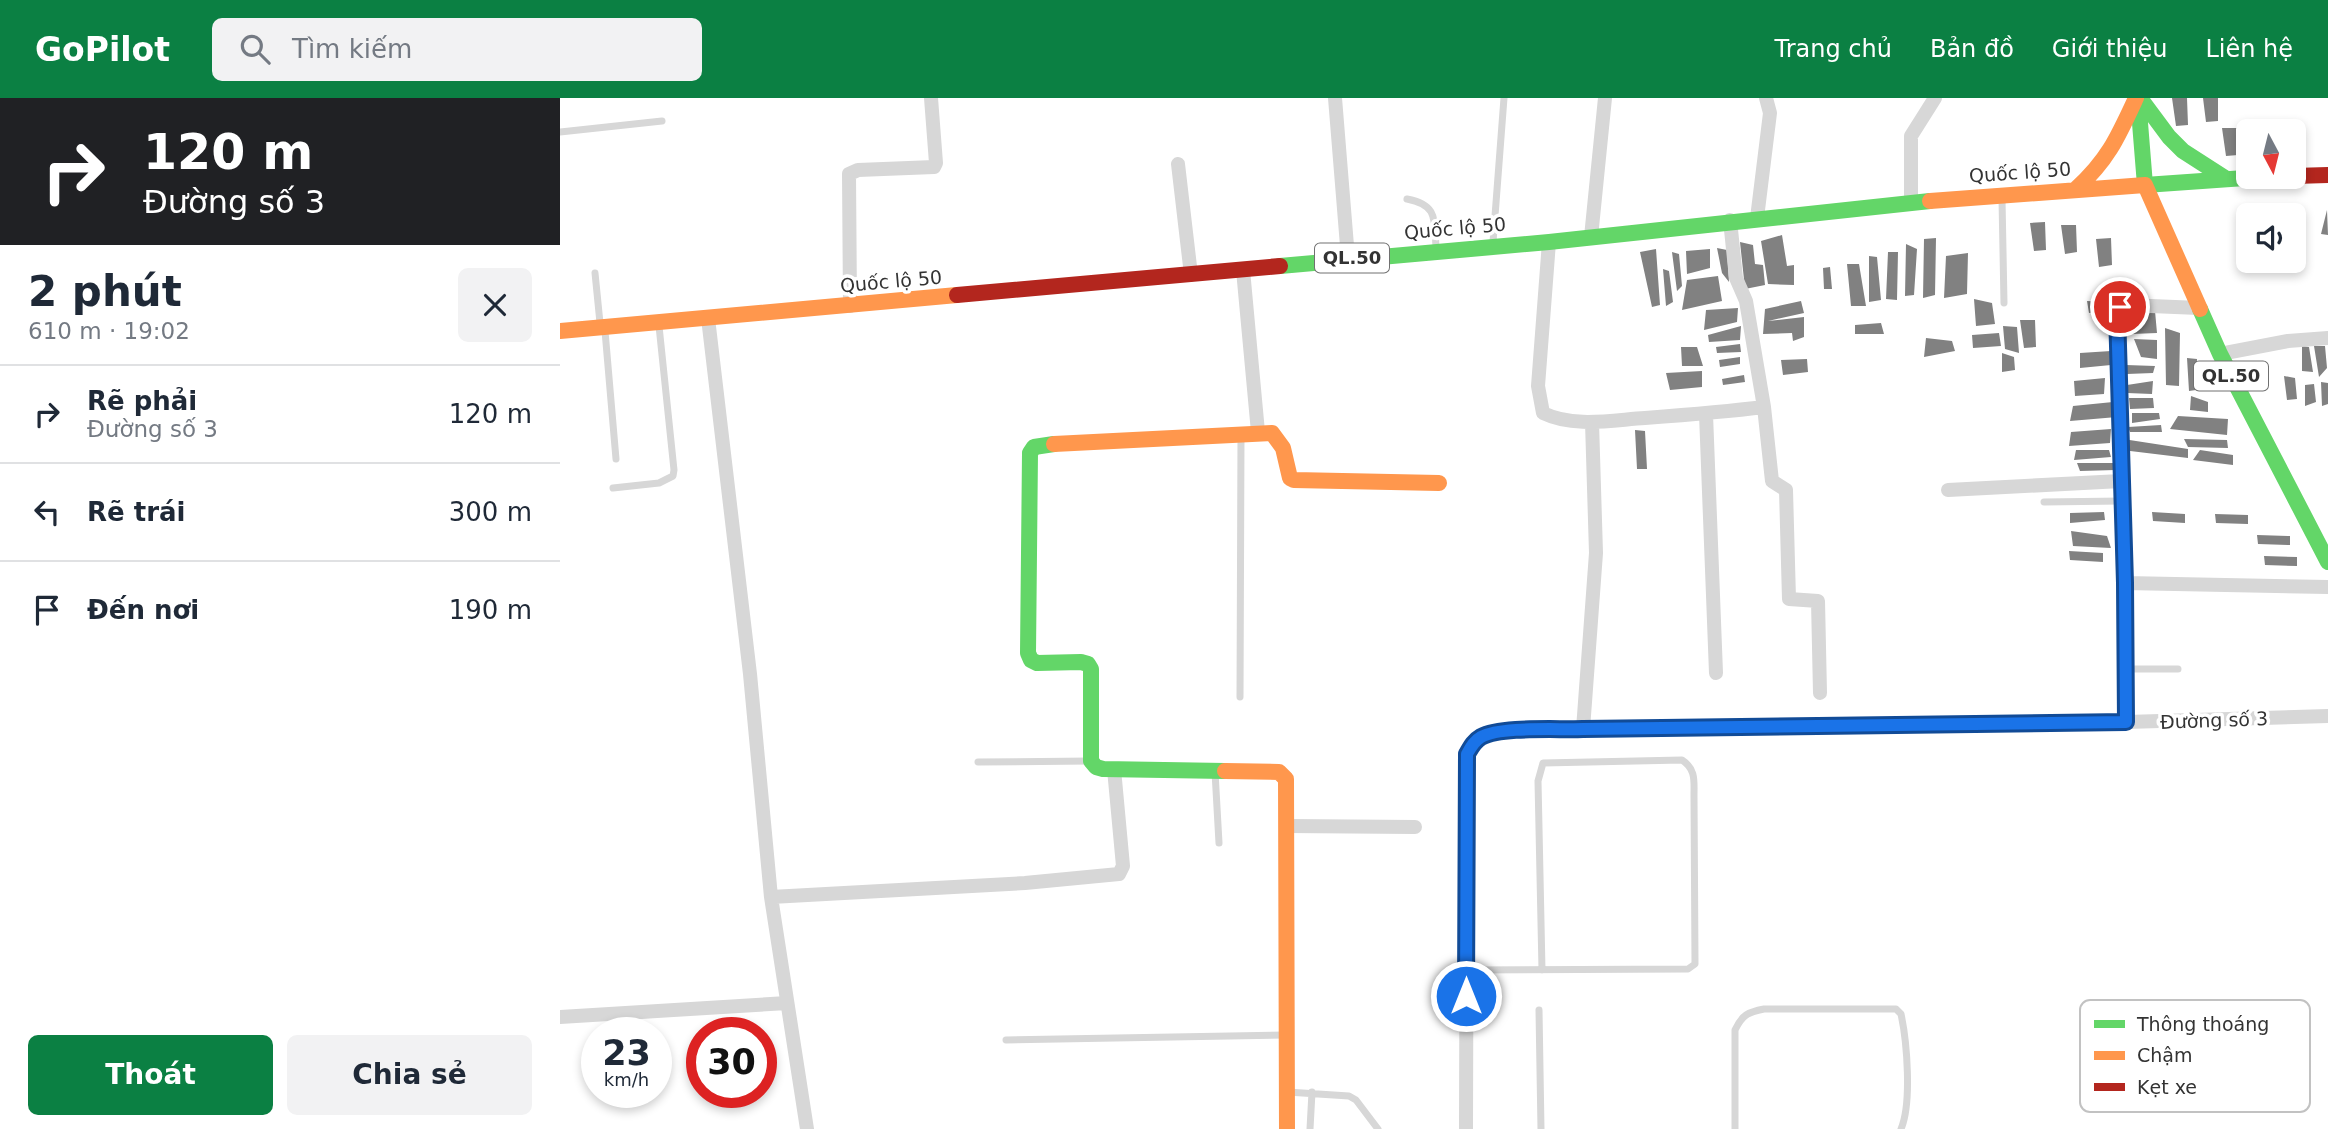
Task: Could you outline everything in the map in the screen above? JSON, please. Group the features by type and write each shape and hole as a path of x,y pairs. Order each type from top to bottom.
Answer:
{"main road":[{"path":"2138,98 2183,151 2225,178"},
{"path":"2138,98 2145,185"},
{"path":"2076,189 2095,172 2113,148 2138,98"},
{"path":"2306,176 2328,175"},
{"name":"Quốc lộ 50","path":"560,331 1549,242 1911,202 2236,178"},
{"name":"QL.50","path":"2145,185 2220,354 2328,562"},
{"path":"1287,1129 1287,785 1284,775 1279,772 1114,769 1096,767 1091,761 1091,669 1088,664 1082,662 1037,663 1031,660 1028,653 1030,453 1034,447 1041,445 1272,433 1277,436 1286,455 1288,474 1294,480 1439,483"}],"street":[{"path":"850,306 849,174 858,170 934,167 936,163 931,98"},
{"path":"1335,98 1348,258"},
{"path":"1591,237 1605,98"},
{"path":"1757,218 1770,113 1766,98"},
{"path":"1911,202 1911,136 1935,98"},
{"path":"1178,164 1191,275"},
{"path":"1730,220 1736,278 1746,301 1764,407 1772,481 1786,490 1788,599 1818,601 1820,693"},
{"path":"1549,242 1538,386 1543,413 1592,422 1764,407"},
{"path":"1243,270 1258,432"},
{"path":"2126,722 2117,312 2127,305 2199,308"},
{"path":"708,318 750,674 771,897 807,1129"},
{"path":"2220,354 2288,341 2328,338"},
{"path":"1706,414 1716,673"},
{"path":"1583,729 1596,553 1592,422"},
{"path":"1948,490 2121,481"},
{"path":"2125,583 2328,587"},
{"name":"Đường số 3","path":"1466,970 1467,754 1482,736 1497,732 1583,729 2126,722 2328,716"},
{"path":"771,897 1025,883 1119,874 1123,866 1114,769"},
{"path":"1287,826 1415,827"},
{"path":"1466,970 1466,1129"},
{"path":"560,1017 787,1003"}],"lane":[{"path":"1492,246 1502,99"},
{"path":"560,132 662,121"},
{"path":"2001,195 2004,303"},
{"path":"1407,199 1430,209 1433,214 1437,251"},
{"path":"595,273 616,459"},
{"path":"613,488 659,483 668,480 674,470 659,322"},
{"path":"1240,697 1241,434"},
{"path":"2044,502 2121,500"},
{"path":"2125,669 2178,669"},
{"path":"1466,970 1542,970 1688,969 1695,964 1693,772 1682,760 1544,763 1538,780 1542,970"},
{"path":"978,762 1091,761"},
{"path":"1215,771 1219,843"},
{"path":"1735,1129 1735,1030 1740,1019 1748,1012 1764,1009 1896,1009 1902,1014 1904,1026 1907,1102 1901,1129"},
{"path":"1539,1010 1541,1129"},
{"path":"1006,1040 1286,1035"},
{"path":"1287,1092 1349,1096 1356,1100 1378,1129"},
{"path":"1310,1129 1312,1093"}],"building":[{"path":"2172,98 2187,98 2188,125 2176,126"},
{"path":"2203,98 2218,98 2218,121 2206,122"},
{"path":"2222,128 2236,128 2236,155 2226,156"},
{"path":"2327,210 2328,235 2321,234"},
{"path":"2045,222 2046,250 2034,251 2030,223"},
{"path":"2061,225 2076,225 2077,252 2065,254"},
{"path":"1782,235 1787,266 1794,265 1794,285 1768,284 1761,241"},
{"path":"1936,238 1935,295 1923,298 1924,239"},
{"path":"2111,238 2112,265 2099,267 2096,239"},
{"path":"1740,242 1753,245 1755,264 1763,265 1765,285 1745,289"},
{"path":"1906,244 1917,249 1914,295 1905,296"},
{"path":"1717,248 1727,250 1729,282 1722,273"},
{"path":"1656,249 1660,305 1652,307 1640,252"},
{"path":"1710,249 1710,268 1687,274 1686,251"},
{"path":"1672,252 1679,254 1682,286 1677,291"},
{"path":"1888,252 1898,252 1897,300 1886,299"},
{"path":"1968,253 1967,294 1944,298 1946,256"},
{"path":"1869,256 1877,257 1881,300 1869,302"},
{"path":"1847,264 1859,264 1866,306 1851,306"},
{"path":"1830,267 1832,289 1824,289 1823,268"},
{"path":"1663,269 1669,271 1673,302 1666,306"},
{"path":"1718,276 1722,301 1682,310 1687,280"},
{"path":"1974,299 1992,303 1995,324 1976,326"},
{"path":"1801,301 1804,313 1768,321 1804,317 1804,337 1793,341 1792,333 1763,334 1765,309"},
{"path":"2087,301 2110,302 2111,311 2089,313"},
{"path":"1738,308 1737,322 1704,330 1706,310"},
{"path":"2155,311 2157,333 2132,334 2131,317"},
{"path":"2020,320 2035,320 2036,347 2024,348"},
{"path":"1881,323 1884,334 1855,334 1855,325"},
{"path":"1741,326 1740,340 1709,342 1708,335"},
{"path":"2003,326 2017,327 2019,353 2005,349"},
{"path":"2165,328 2180,333 2179,386 2166,385"},
{"path":"1999,333 2001,346 1973,348 1972,335"},
{"path":"1926,338 1952,341 1955,351 1924,357"},
{"path":"2134,339 2157,340 2157,359 2141,357"},
{"path":"1740,344 1741,352 1717,353 1716,347"},
{"path":"2302,346 2309,347 2313,372 2302,371"},
{"path":"2314,346 2325,346 2327,368 2319,377"},
{"path":"1681,347 1697,347 1703,366 1682,366"},
{"path":"2111,351 2111,365 2080,368 2080,353"},
{"path":"2002,353 2014,357 2015,370 2002,372"},
{"path":"1740,357 1740,364 1720,367 1719,360"},
{"path":"2187,358 2197,359 2196,390 2189,391"},
{"path":"1807,359 1808,372 1783,375 1781,360"},
{"path":"2126,365 2155,366 2153,373 2127,374"},
{"path":"1702,371 1702,387 1670,390 1666,373"},
{"path":"1744,375 1745,382 1723,385 1722,379"},
{"path":"2284,376 2295,378 2297,399 2287,400"},
{"path":"2105,378 2104,394 2075,396 2074,381"},
{"path":"2153,381 2152,394 2127,393 2127,385"},
{"path":"2321,382 2328,383 2328,404 2322,406"},
{"path":"2314,384 2316,402 2305,406 2305,385"},
{"path":"2191,396 2208,402 2208,412 2190,410"},
{"path":"2129,398 2153,398 2154,408 2130,409"},
{"path":"2113,402 2117,417 2070,421 2073,406"},
{"path":"2132,413 2159,413 2160,419 2132,423"},
{"path":"2178,416 2228,419 2227,435 2170,429"},
{"path":"2161,425 2162,432 2130,432 2128,427"},
{"path":"2111,429 2110,443 2069,446 2071,432"},
{"path":"1635,430 1645,431 1647,469 1637,469"},
{"path":"2123,439 2188,449 2188,458 2122,450"},
{"path":"2184,439 2227,440 2228,448 2188,447"},
{"path":"2076,450 2109,450 2111,457 2074,460"},
{"path":"2200,450 2233,455 2233,465 2193,460"},
{"path":"2077,463 2113,463 2115,470 2080,471"},
{"path":"2104,512 2105,520 2070,523 2070,513"},
{"path":"2152,512 2185,514 2185,523 2153,521"},
{"path":"2215,514 2248,515 2248,524 2216,523"},
{"path":"2071,531 2107,536 2111,548 2073,546"},
{"path":"2257,535 2290,536 2290,545 2258,544"},
{"path":"2069,551 2103,553 2103,562 2070,560"},
{"path":"2264,556 2297,557 2297,566 2265,565"}],"traffic: fast":[{"path":"2138,98 2145,185 2236,179"},
{"path":"2140,98 2183,151 2225,178"},
{"path":"1280,266 1549,242 1930,201"},
{"path":"2200,309 2220,354 2328,562"},
{"path":"1054,444 1034,447 1030,453 1028,653 1031,660 1037,663 1088,664 1091,669 1091,761 1096,767 1225,771"}],"traffic: slow":[{"path":"2076,189 2111,147 2136,98"},
{"path":"1930,201 2145,185 2200,309"},
{"path":"560,331 957,295"},
{"path":"1054,444 1272,433 1283,448 1290,478 1294,480 1439,483"},
{"path":"1225,771 1279,772 1286,779 1287,1129"}],"traffic: jam":[{"path":"2306,176 2328,175"},
{"path":"957,295 1280,266"}],"route":[{"path":"1466,996 1467,754 1482,736 1497,732 1583,729 2126,722 2117,312 2120,307"}]}
